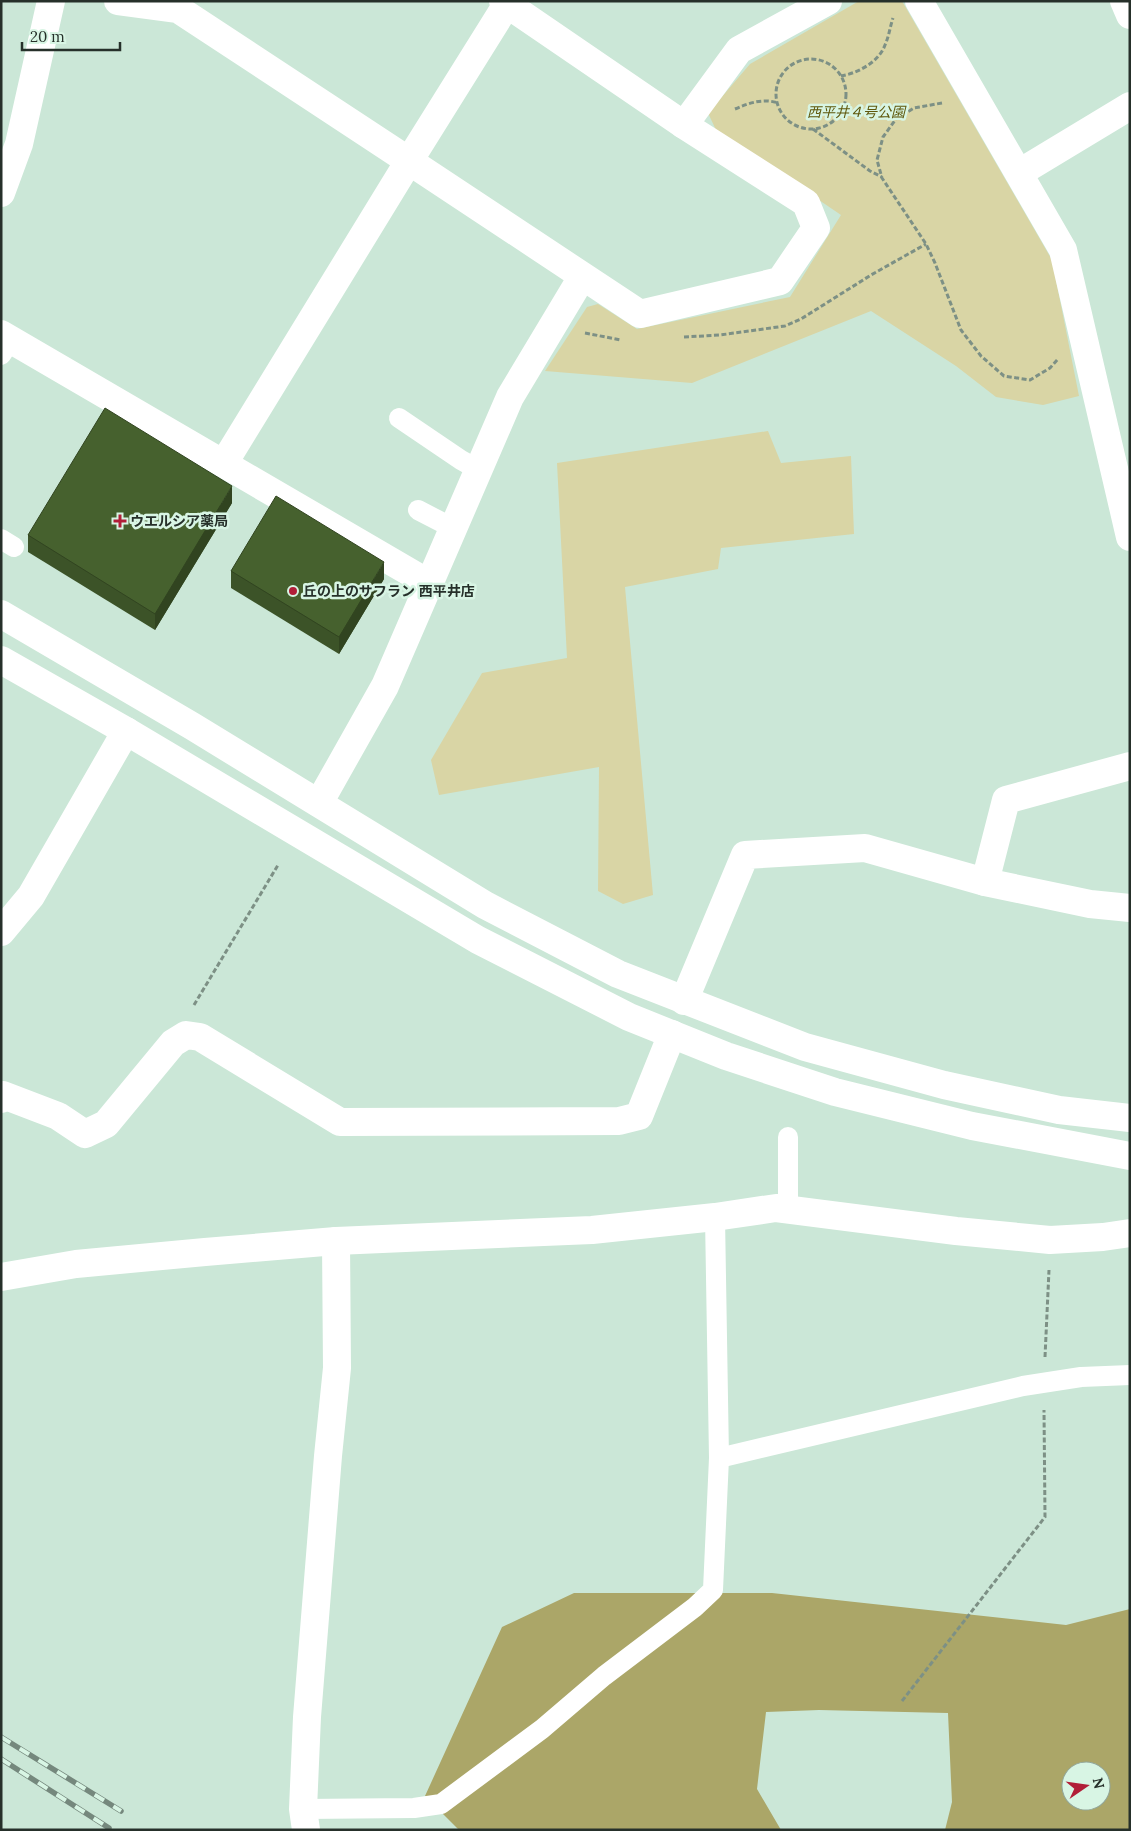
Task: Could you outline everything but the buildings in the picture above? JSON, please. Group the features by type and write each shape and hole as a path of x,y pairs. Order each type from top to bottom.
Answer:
{"street":[{"path":"1,193 19,144 51,1"},
{"path":"118,1 178,9 409,161 582,277 640,314 780,281 816,228 806,203 684,125 506,2 409,161 224,463"},
{"path":"684,125 739,50 828,1"},
{"path":"919,1 1064,250 1130,537"},
{"path":"1124,1 1130,15"},
{"path":"1019,173 1130,106"},
{"path":"319,803 385,686 510,398 582,277"},
{"path":"4,343 224,463 430,584"},
{"path":"1,614 319,803 485,905 618,974 806,1047 944,1085 1059,1110 1130,1118"},
{"path":"1,660 126,731 478,940 629,1017 726,1056 835,1092 972,1126 1130,1156"},
{"path":"5,920 31,896 126,731"},
{"path":"985,882 1006,800 1130,766"},
{"path":"684,1001 745,854 865,848 985,882 1090,904 1130,908"},
{"path":"1,1099 3,1096 58,1116 85,1134 106,1124 173,1043 186,1035 200,1037 340,1122 619,1121 639,1116 672,1034"},
{"path":"1,1277 76,1264 336,1241 592,1230 715,1217 776,1208 956,1231 1050,1240 1130,1233"},
{"path":"304,1820 308,1697 337,1368 336,1241"}],"lane":[{"path":"399,418 479,470"},
{"path":"418,510 453,528"},
{"path":"788,1137 788,1209"},
{"path":"304,1820 441,1804 542,1729 604,1676 695,1607 712,1590 719,1458 715,1217"},
{"path":"719,1458 1023,1386 1081,1377 1130,1376"}],"path":[{"path":"841,76 854,74 873,62 885,47 895,14"},
{"path":"814,59 825,62 841,76 846,87 846,99 842,111 835,120 813,129 801,127 790,122 782,113 776,92 784,71 793,64 803,60 814,59"},
{"path":"730,111 749,103 769,100 778,103"},
{"path":"944,103 914,108 896,119 883,137 877,160 882,178 926,244 961,330 981,356 1004,376 1030,380 1050,368 1062,353"},
{"path":"813,129 882,178"},
{"path":"785,326 801,320 871,275 926,244"},
{"path":"186,1035 189,1013 278,865"},
{"path":"902,1701 1045,1517 1043,1383 1050,1240"}],"green space":[{"name":"西平井４号公園","path":"859,1 902,1 1052,260 1079,396 1043,405 996,397 956,366 871,311 692,383 545,371 587,307 598,304 637,329 790,297 841,215 716,130 708,113 750,64"},
{"path":"768,431 781,463 851,456 854,534 721,548 718,569 625,587 653,895 623,904 598,891 599,767 439,795 431,760 482,673 567,658 557,463"}],"shaded area":[{"path":"574,1593 772,1593 1066,1625 1130,1609 1130,1830 945,1830 952,1802 948,1713 819,1710 766,1712 757,1789 781,1830 459,1830 425,1796 502,1627"}],"railway":[{"path":"1,1737 121,1811"},
{"path":"1,1759 109,1828"}],"place":[{"name":"ウエルシア薬局","path":"120,521"},
{"name":"丘の上のサフラン 西平井店","path":"293,591"}]}
